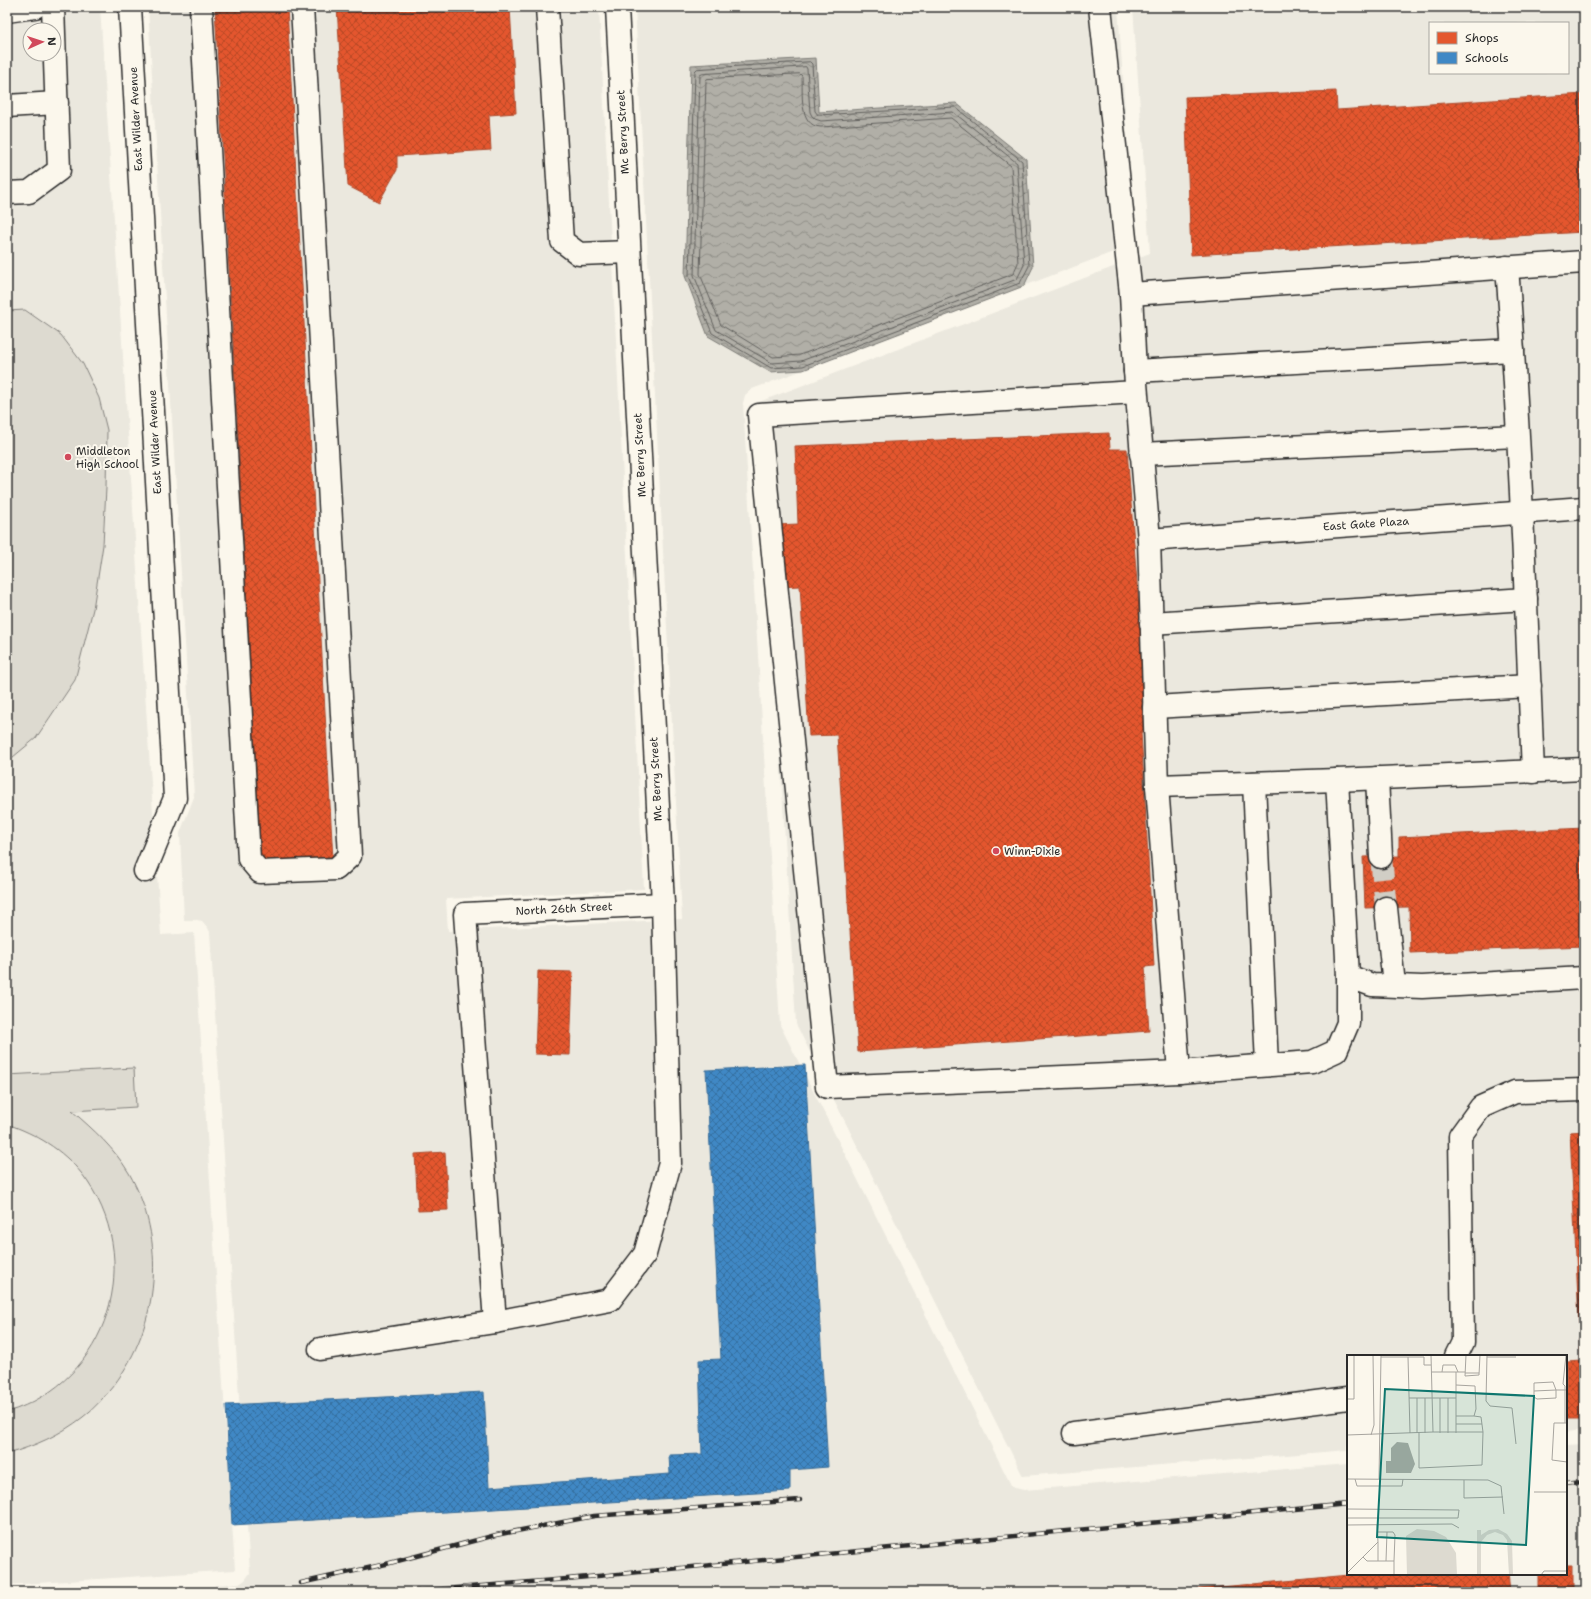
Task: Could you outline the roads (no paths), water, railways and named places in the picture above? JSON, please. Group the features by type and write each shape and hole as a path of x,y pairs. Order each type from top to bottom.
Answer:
{"street":[{"path":"7,11 35,7"},
{"path":"7,193 29,192 59,170 53,7"},
{"name":"East Wilder Avenue","path":"130,7 175,798 145,871"},
{"path":"201,7 249,859 260,872 336,869 350,856 302,7"},
{"path":"548,7 562,241 579,254 629,252"},
{"name":"Mc Berry Street","path":"320,1349 495,1322 610,1300 645,1254 670,1163 663,904 617,7"},
{"path":"1100,7 1131,294 1135,382 1149,540 1157,786 1179,1072"},
{"path":"7,106 57,103"},
{"path":"1131,294 1584,262"},
{"path":"1506,267 1518,436 1533,772"},
{"path":"1337,780 1348,976 1348,1023 1336,1051 1312,1062 1179,1072 827,1086 759,416 1513,350"},
{"path":"1141,454 1518,436"},
{"name":"East Gate Plaza","path":"1149,540 1584,508"},
{"path":"1151,623 1526,599"},
{"path":"1154,707 1530,686"},
{"path":"1157,786 1584,769"},
{"path":"1376,778 1381,857"},
{"path":"1254,783 1267,1065"},
{"name":"North 26th Street","path":"495,1322 465,914 663,904"},
{"path":"1386,908 1394,985"},
{"path":"1348,976 1372,985 1422,987 1584,978"},
{"path":"1456,1355 1462,1342 1460,1136 1480,1107 1515,1092 1584,1090"},
{"path":"1074,1433 1347,1398"}],"water":[{"path":"816,58 819,112 956,103 1026,159 1033,267 1024,286 803,370 770,372 708,336 685,276 691,65"}],"tunnel":[{"path":"1381,857 1386,908"}],"railway":[{"path":"1567,1483 1584,1481"},
{"path":"301,1583 386,1564 496,1535 594,1516 800,1500"},
{"path":"408,1592 567,1579 1347,1504"}],"place":[{"name":"Middleton High School","path":"68,457"},
{"name":"Winn-Dixie","path":"996,851"}]}
